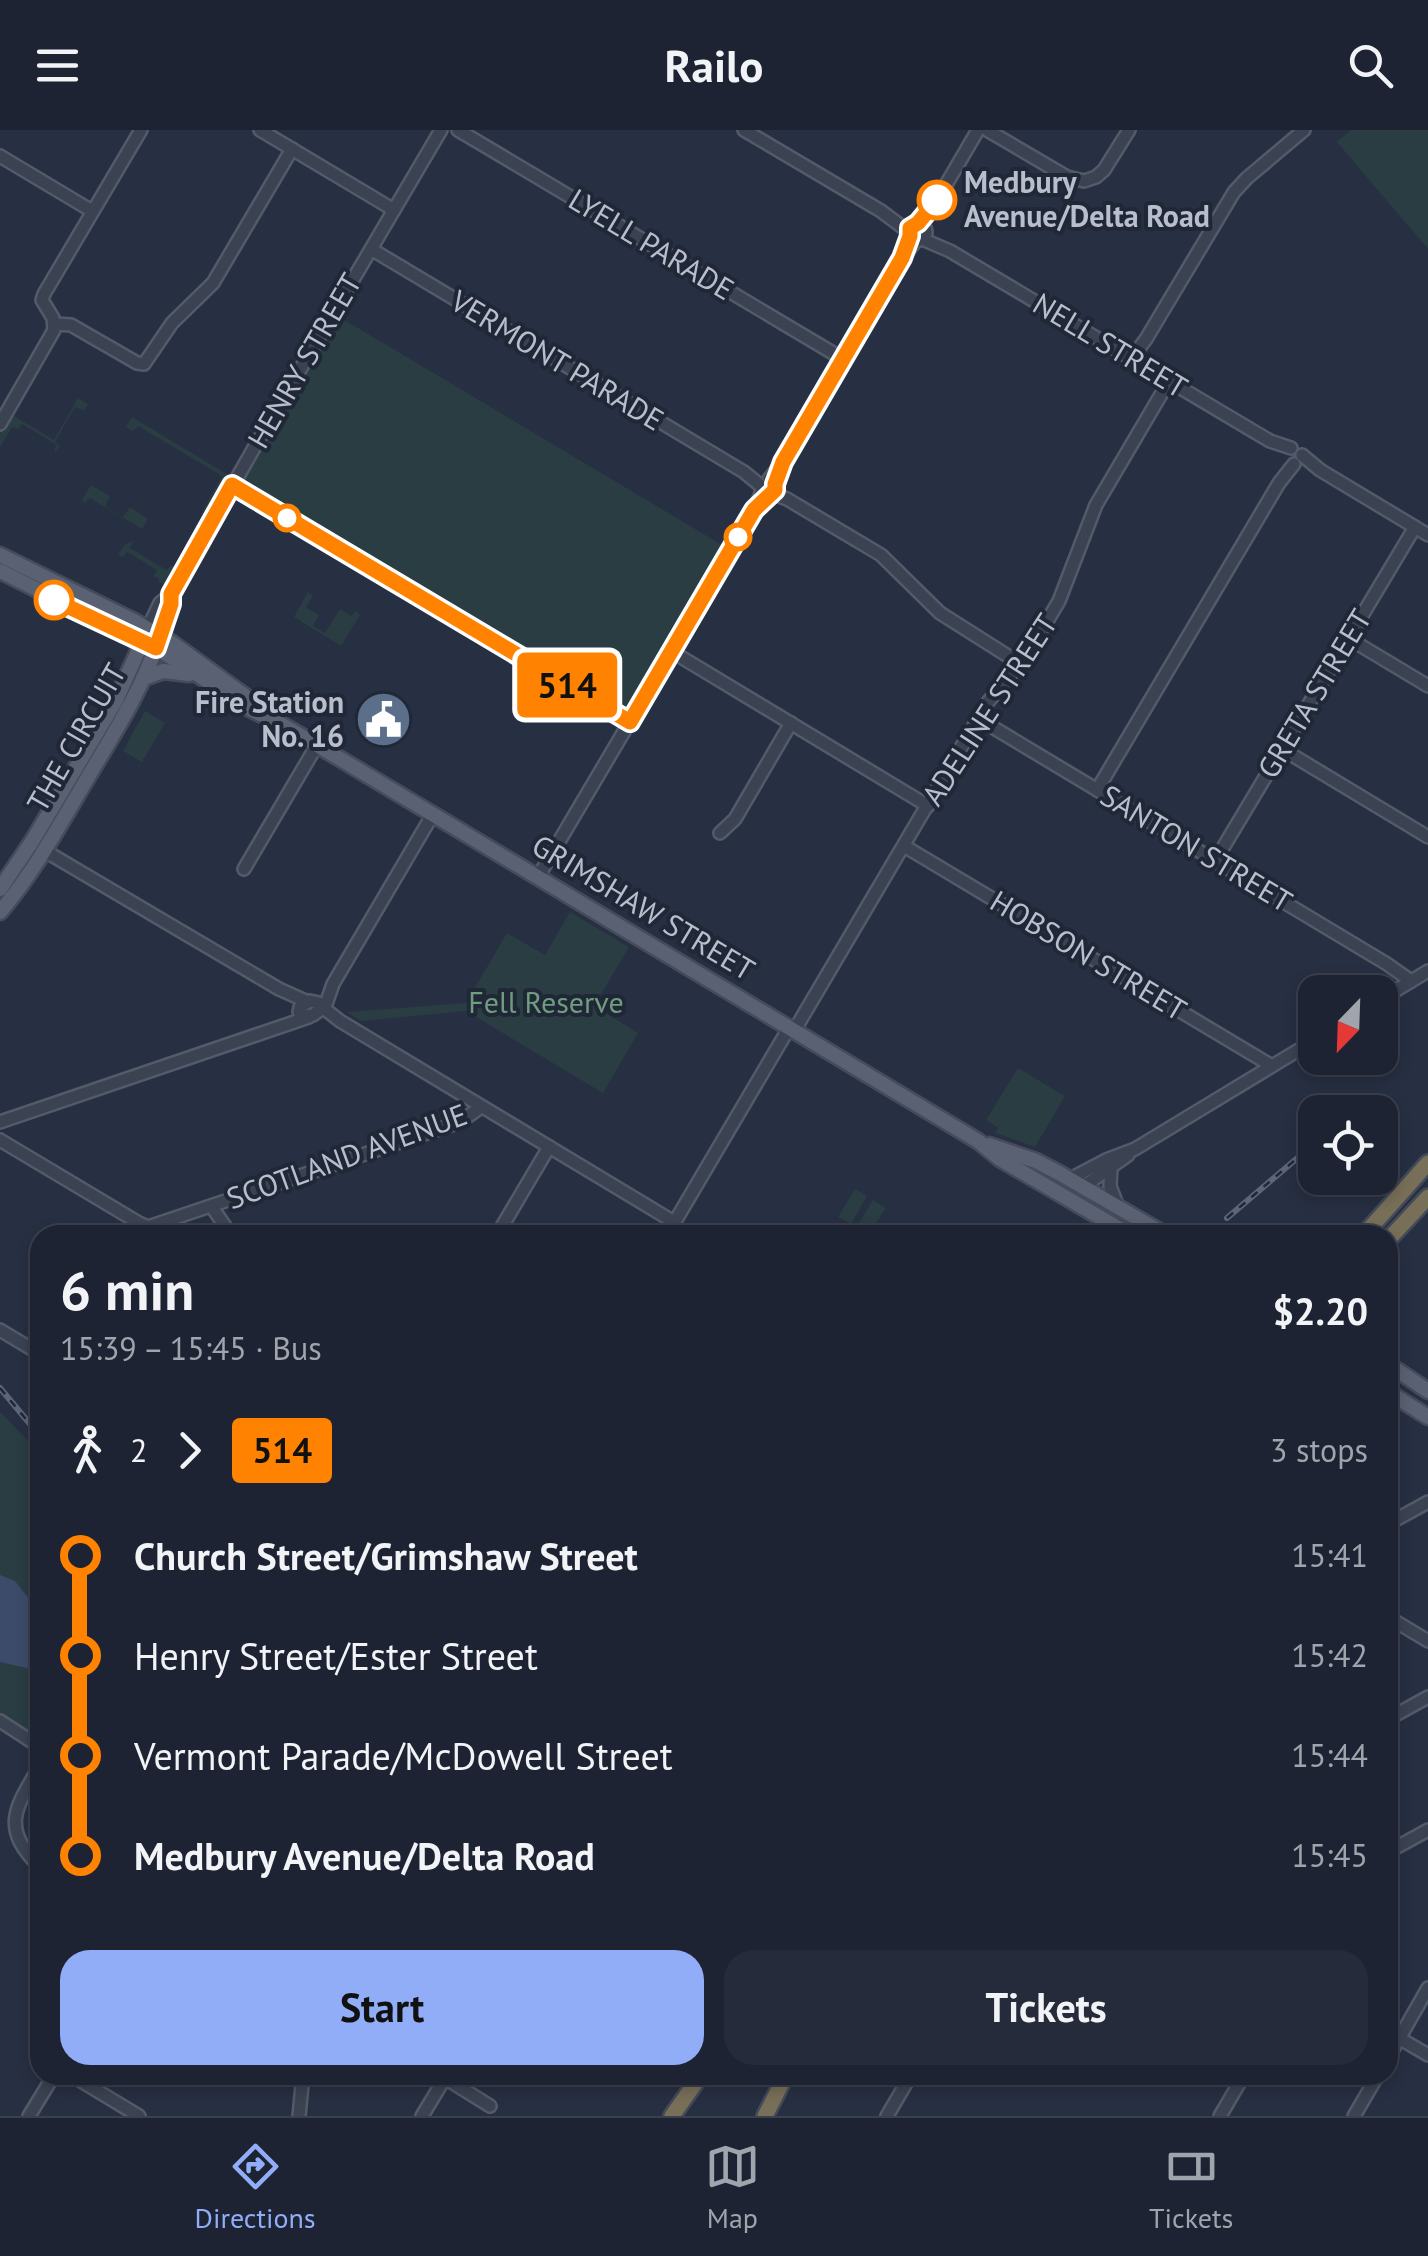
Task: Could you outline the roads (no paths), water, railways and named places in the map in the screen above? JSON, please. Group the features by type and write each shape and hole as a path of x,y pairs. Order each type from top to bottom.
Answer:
{"highway":[{"path":"1373,1225 1428,1164"},
{"path":"1398,1229 1428,1197"},
{"path":"672,2116 694,2085"},
{"path":"765,2116 781,2085"}],"main road":[{"name":"GRIMSHAW STREET","path":"4,570 192,656 279,723"},
{"name":"GRIMSHAW STREET","path":"151,639 250,710 318,745 1113,1225"},
{"name":"THE CIRCUIT","path":"0,889 36,846 144,678 151,639"},
{"name":"THE CIRCUIT","path":"0,912 151,639"},
{"path":"144,678 170,670 204,679"},
{"name":"GRIMSHAW STREET","path":"978,1141 1036,1161 1148,1225"},
{"path":"1061,1194 1076,1183"},
{"path":"1398,1370 1428,1390"},
{"path":"1398,1398 1428,1417"}],"street":[{"path":"0,424 53,334 55,324 42,298 141,130"},
{"path":"260,130 394,210"},
{"name":"HENRY STREET","path":"151,639 160,603 171,594 441,130"},
{"name":"LYELL PARADE","path":"458,130 843,359"},
{"name":"NELL STREET","path":"744,130 1293,458 1428,534"},
{"path":"538,878 978,130"},
{"path":"987,130 1067,177 1084,181 1104,170 1129,130"},
{"path":"1134,360 1234,192 1304,130"},
{"path":"55,324 71,325 137,364 144,364 175,319 214,280 292,149"},
{"path":"0,156 92,211"},
{"name":"VERMONT PARADE","path":"371,249 881,555 940,613 1019,663"},
{"name":"ADELINE STREET","path":"672,1225 993,695 1027,655 1059,601 1096,505 1168,381"},
{"path":"1097,790 1293,458"},
{"path":"232,485 630,722"},
{"name":"GRETA STREET","path":"1215,861 1415,526"},
{"path":"1348,638 1428,686"},
{"path":"671,651 928,806"},
{"name":"SANTON STREET","path":"979,720 1411,981"},
{"path":"720,832 735,819 791,724"},
{"path":"244,868 318,745"},
{"path":"1282,750 1428,837"},
{"path":"0,1122 296,1023 333,984 433,814"},
{"path":"36,846 280,990 340,1021 674,1222"},
{"name":"HOBSON STREET","path":"904,846 1272,1066"},
{"path":"1398,989 1428,971"},
{"path":"1076,1183 1111,1168 1135,1149 1298,1050"},
{"name":"SCOTLAND AVENUE","path":"156,1225 460,1122 482,1107"},
{"name":"SCOTLAND AVENUE","path":"0,1140 143,1225"},
{"path":"504,1225 549,1147"},
{"path":"1076,1183 1106,1160 1135,1149"},
{"path":"1111,1168 1110,1186 1118,1208"},
{"path":"212,1206 224,1225"},
{"path":"0,1330 30,1348"},
{"path":"1398,1518 1428,1502"},
{"path":"1398,1623 1428,1641"},
{"path":"1398,1714 1428,1697"},
{"path":"0,1719 30,1737"},
{"path":"30,1783 19,1801 15,1825 22,1848 30,1856"},
{"path":"1398,1846 1428,1830"},
{"path":"1428,1988 1399,2038 1428,2055"},
{"path":"29,2116 48,2085"},
{"path":"88,2085 139,2116"},
{"path":"299,2116 302,2085"},
{"path":"422,2116 439,2085"},
{"path":"457,2085 490,2106"},
{"path":"887,2116 905,2085"},
{"path":"1220,2116 1238,2085"},
{"path":"1354,2116 1372,2085"}],"water":[{"path":"0,1575 15,1581 30,1600 30,1669 0,1662"}],"railway":[{"path":"1227,1218 1298,1157"},
{"path":"0,1388 30,1424"}],"place":[{"name":"Medbury Avenue/Delta Road","path":"937,200"},
{"name":"Fire Station No. 16","path":"383,720"}],"park label":[{"name":"Fell Reserve","path":"546,1003"}]}
